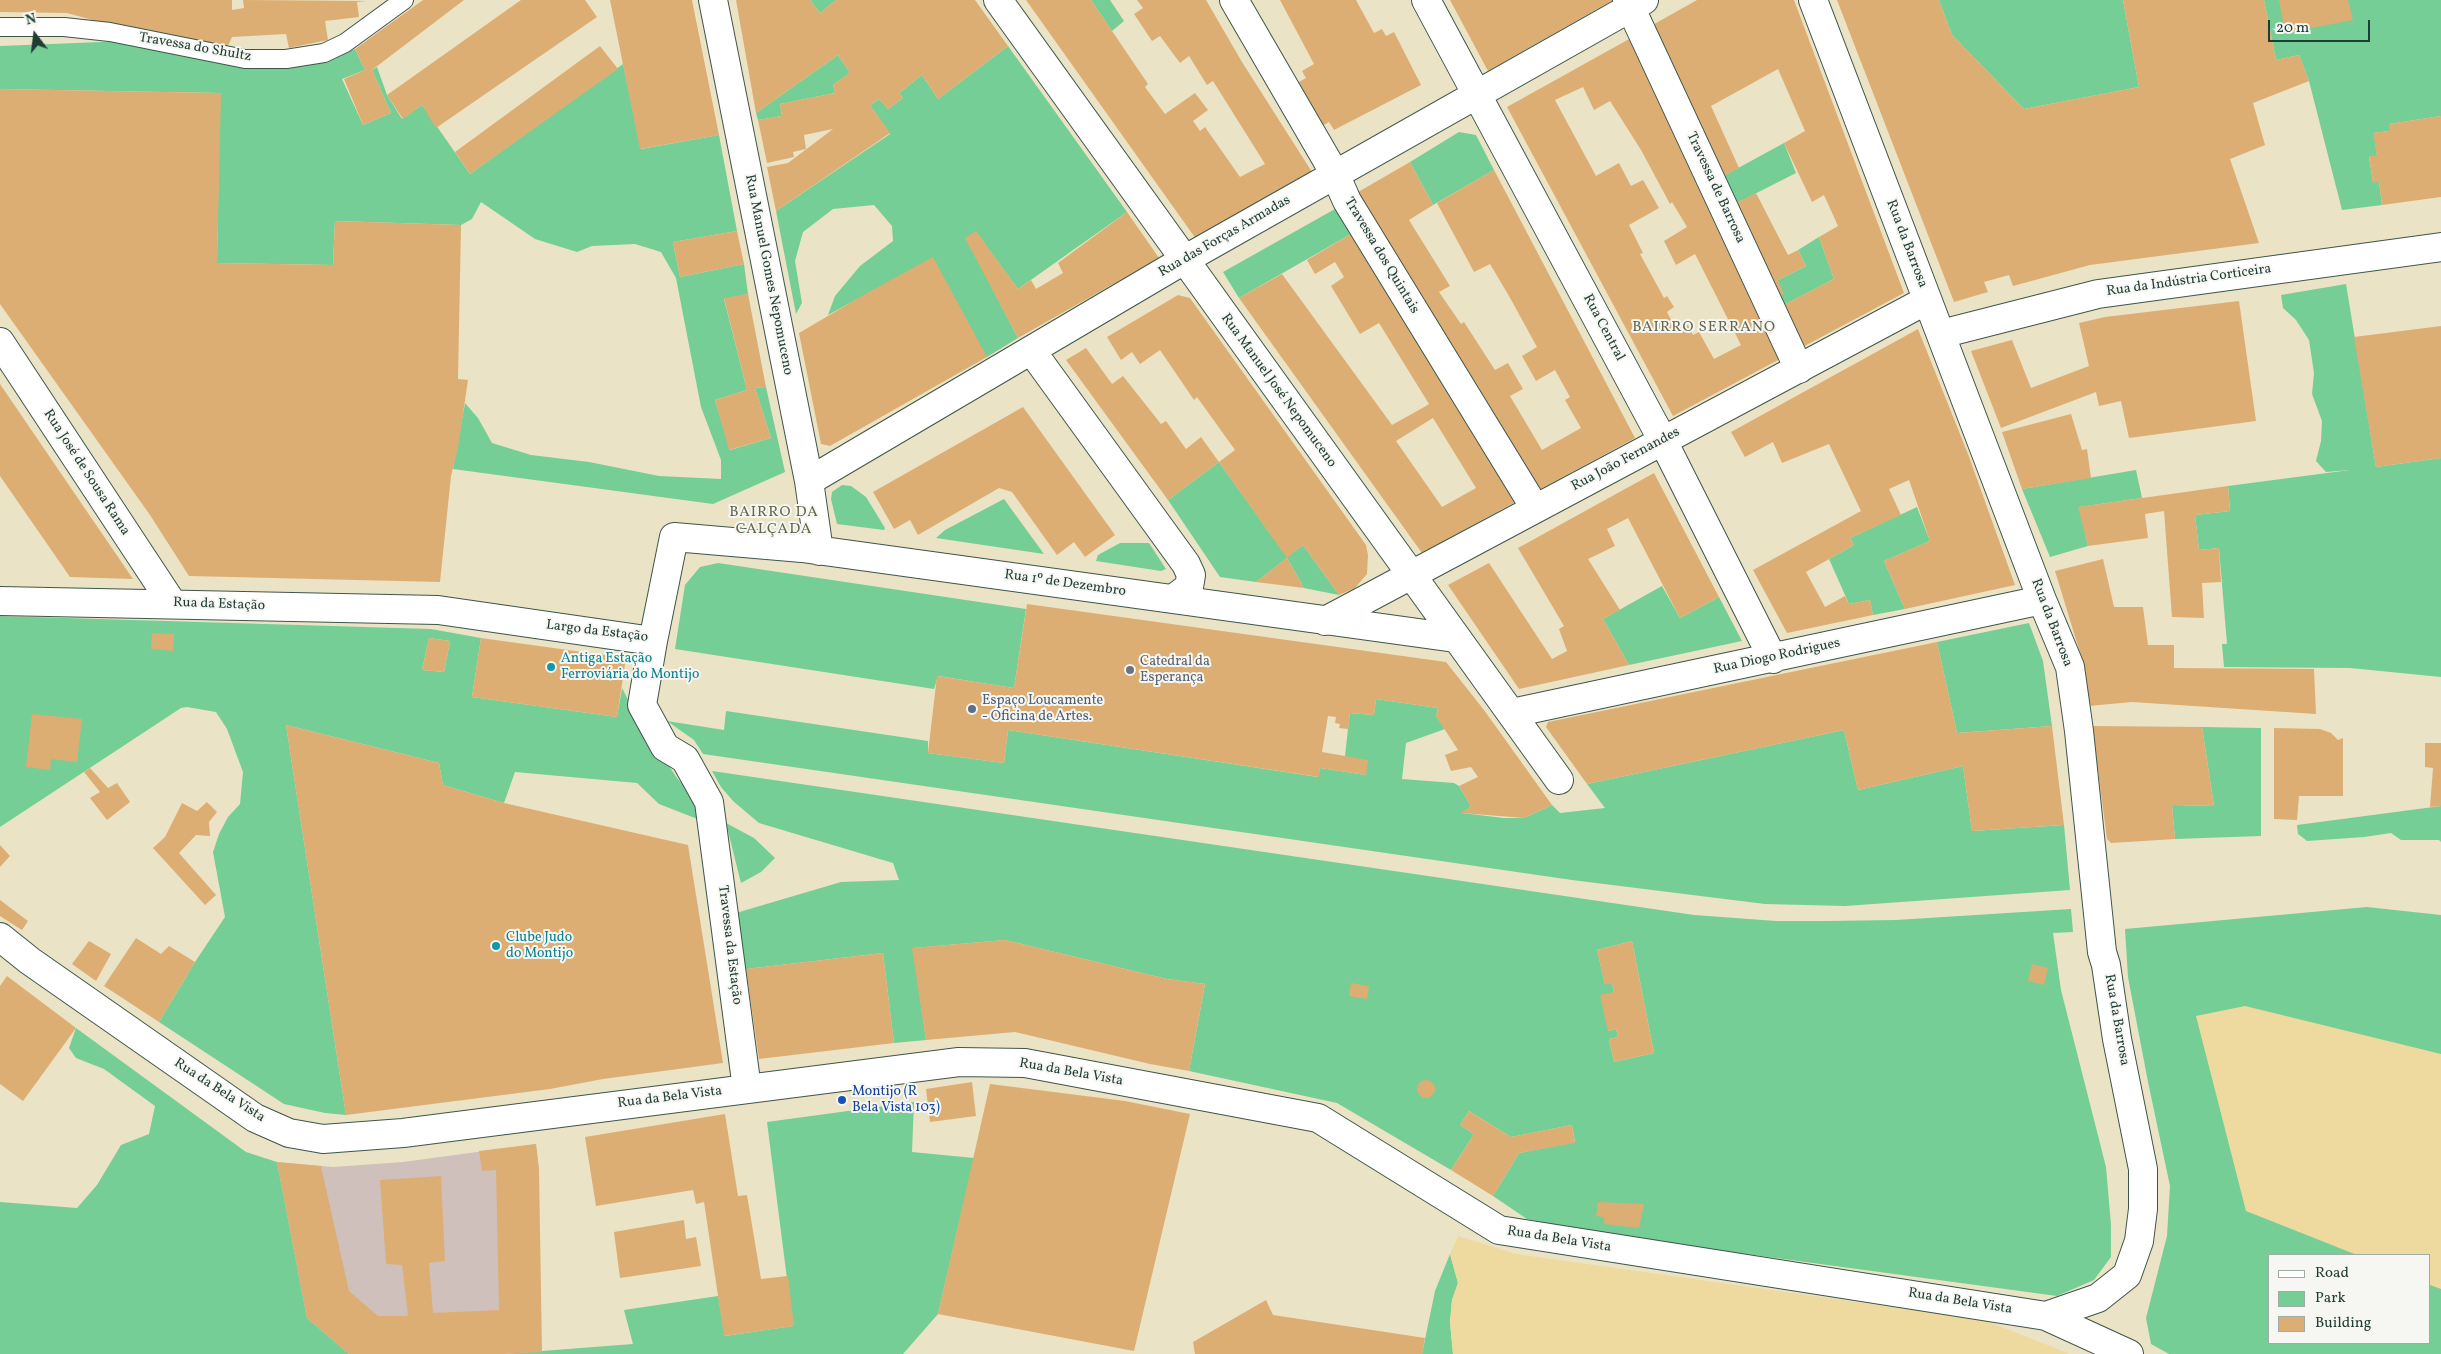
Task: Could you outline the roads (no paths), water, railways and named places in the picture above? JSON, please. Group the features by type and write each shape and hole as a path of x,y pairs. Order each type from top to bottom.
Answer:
{"street":[{"name":"Rua Manuel Gomes Nepomuceno","path":"713,0 809,481 819,551"},
{"name":"Rua Manuel José Nepomuceno","path":"998,0 1455,638 1512,713 1559,780"},
{"name":"Travessa dos Quintais","path":"1234,0 1335,174 1347,202 1535,508"},
{"name":"Rua Central","path":"1426,0 1663,441 1773,659"},
{"name":"Rua da Barrosa","path":"1813,0 2042,600 2070,667 2079,731 2102,952 2106,965 2117,1039 2143,1169 2139,1241 2127,1275 2098,1298 2046,1316"},
{"name":"Rua das Forças Armadas","path":"809,481 1184,260 1634,3"},
{"name":"Travessa de Barrosa","path":"1634,3 1799,369"},
{"name":"Rua da Indústria Corticeira","path":"1941,334 2098,294 2441,247"},
{"name":"Rua João Fernandes","path":"1325,621 1927,300"},
{"name":"Rua José de Sousa Rama","path":"0,342 172,603"},
{"path":"1031,350 1186,564 1191,576 1189,587 1173,599"},
{"name":"Rua 1º de Dezembro","path":"674,537 819,551 1455,638"},
{"name":"Largo da Estação","path":"438,610 653,641 674,537"},
{"name":"Rua Diogo Rodrigues","path":"1512,713 1773,659 2042,600"},
{"name":"Rua da Estação","path":"0,601 172,603 438,610"},
{"name":"Travessa da Estação","path":"653,641 642,706 665,747 685,759 709,802 747,1088"},
{"name":"Rua da Bela Vista","path":"0,937 30,961 255,1118 289,1133 323,1139 403,1133 959,1062 1025,1063 1318,1118 1500,1230 2046,1316 2129,1354"}],"lane":[{"name":"Travessa do Shultz","path":"0,27 64,27 110,32 245,59 286,59 324,53 345,44 404,0"}],"place":[{"name":"Antiga Estação Ferroviária do Montijo","path":"551,667"},
{"name":"Catedral da Esperança","path":"1130,670"},
{"name":"Espaço Loucamente - Oficina de Artes.","path":"972,709"},
{"name":"Clube Judo do Montijo","path":"496,946"},
{"name":"Montijo (R Bela Vista 103)","path":"842,1100"}],"district":[{"name":"BAIRRO SERRANO","path":"1704,328"},
{"name":"BAIRRO DA CALÇADA","path":"774,522"}]}
